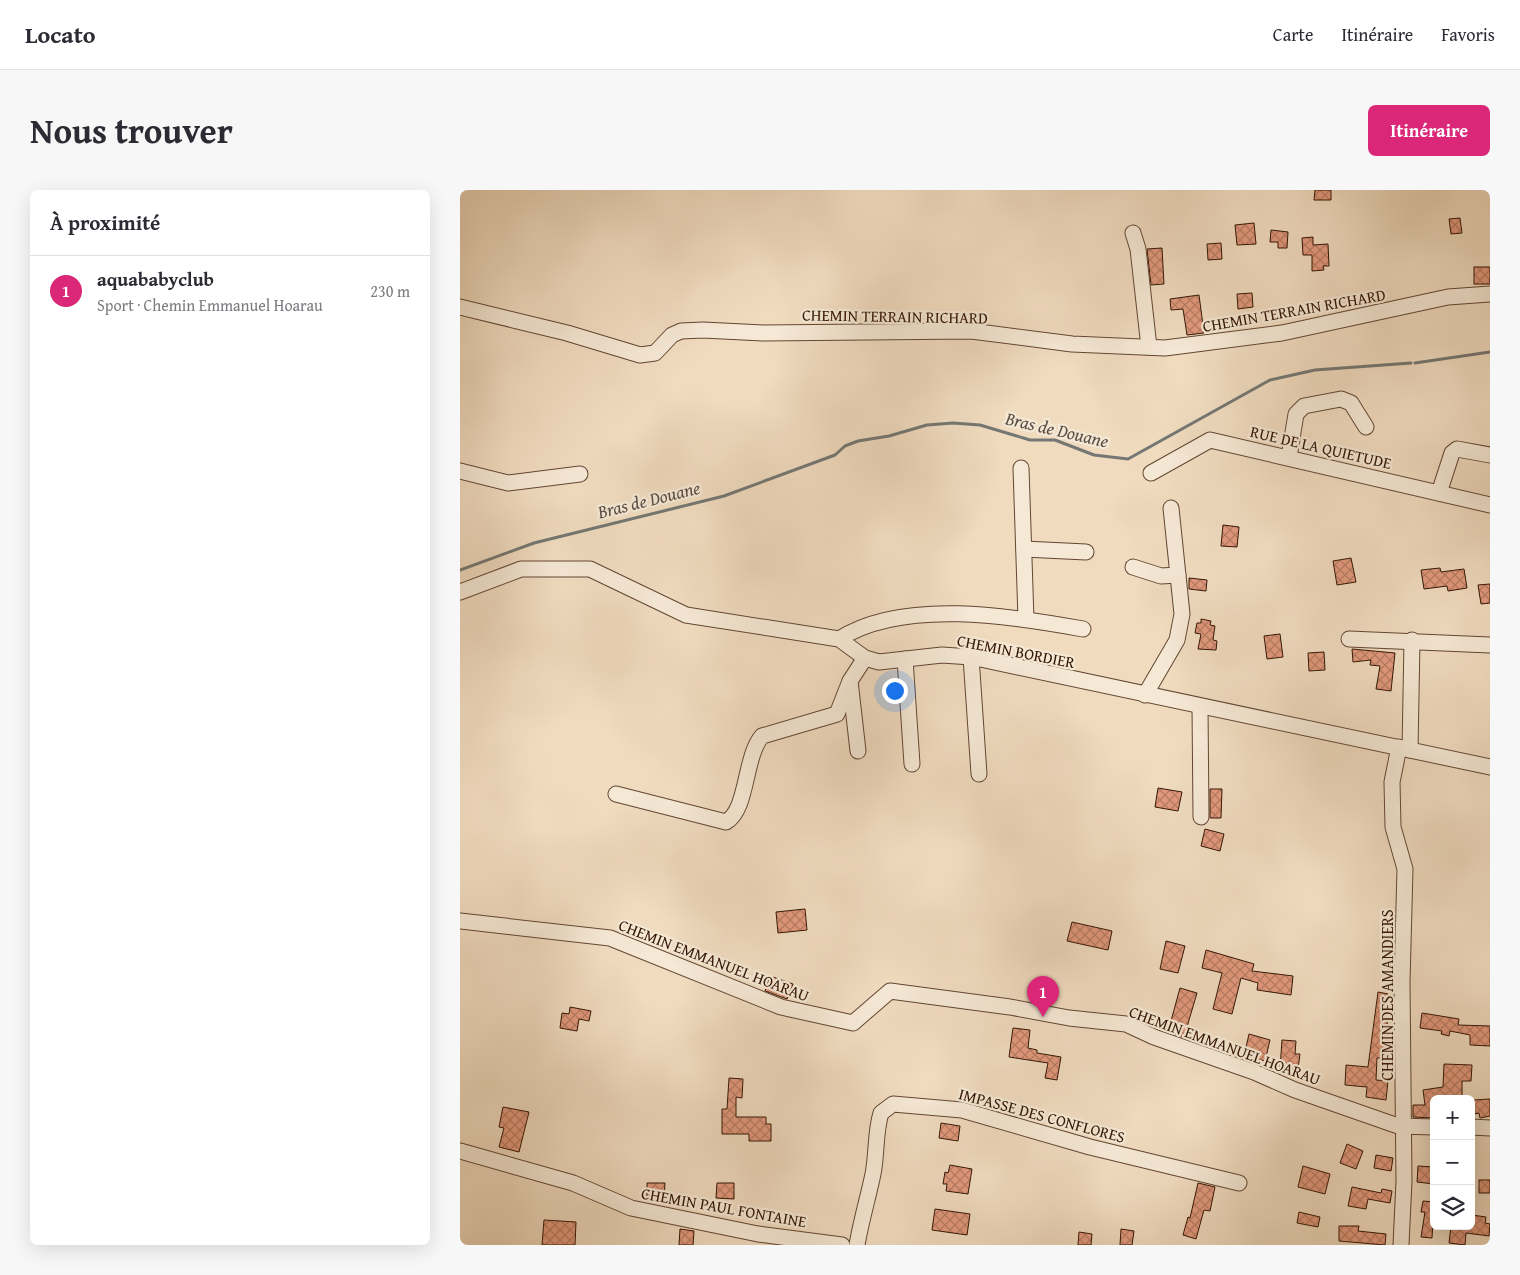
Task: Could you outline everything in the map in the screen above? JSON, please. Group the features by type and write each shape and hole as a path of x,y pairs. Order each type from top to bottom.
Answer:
{"street":[{"path":"1133,234 1138,249 1149,347"},
{"name":"CHEMIN TERRAIN RICHARD","path":"460,307 567,333 640,355 655,353 672,334 681,331 703,330 763,333 971,331 1072,344 1149,347 1210,344 1282,333 1448,297 1490,294"},
{"path":"1289,457 1296,414 1304,406 1341,398 1351,403 1366,427"},
{"name":"RUE DE LA QUIETUDE","path":"1150,473 1210,440 1490,505"},
{"path":"1440,492 1452,453 1458,449 1490,455"},
{"path":"1022,468 1026,619"},
{"path":"460,471 508,483 580,474"},
{"path":"1145,696 1178,635 1182,614 1171,508"},
{"path":"1024,549 1086,552"},
{"path":"1133,567 1161,576 1178,576"},
{"name":"CHEMIN BORDIER","path":"460,592 521,570 590,569 686,615 838,639 865,658 879,662 942,655 971,657 1145,696 1490,767"},
{"path":"838,639 862,626 936,613 1026,619 1084,629"},
{"path":"1348,639 1412,640 1490,645"},
{"name":"CHEMIN DES AMANDIERS","path":"1401,1245 1404,1126 1402,982 1405,869 1393,827 1392,782 1404,749 1412,640"},
{"path":"971,657 980,774"},
{"path":"616,794 726,822 732,819 738,805 753,750 762,736 837,714 850,681 865,658"},
{"path":"905,659 912,764"},
{"path":"850,681 858,751"},
{"path":"1200,707 1202,817"},
{"name":"CHEMIN EMMANUEL HOARAU","path":"460,921 610,938 781,1007 853,1023 890,992 1010,1006 1069,1018 1126,1024 1154,1037 1254,1072 1295,1090 1398,1126 1430,1126"},
{"name":"IMPASSE DES CONFLORES","path":"857,1245 873,1172 878,1122 881,1112 893,1104 962,1110 1090,1147 1239,1183"},
{"path":"1475,1128 1490,1128"},
{"name":"CHEMIN PAUL FONTAINE","path":"460,1151 573,1183 631,1208 758,1234 842,1245"}],"building":[{"path":"1315,190 1331,190 1331,200 1314,200"},
{"path":"1460,218 1462,233 1451,234 1449,219"},
{"path":"1254,223 1256,244 1237,245 1235,225"},
{"path":"1271,230 1288,232 1287,248 1278,248 1278,242 1270,242"},
{"path":"1313,237 1313,245 1328,244 1329,266 1323,266 1324,270 1312,271 1312,255 1303,255 1302,238"},
{"path":"1221,243 1222,259 1208,260 1207,244"},
{"path":"1162,248 1164,284 1151,285 1147,249"},
{"path":"1474,267 1490,267 1490,284 1474,284"},
{"path":"1252,293 1253,307 1238,309 1237,294"},
{"path":"1199,295 1204,333 1187,335 1183,309 1171,310 1170,299"},
{"path":"1223,525 1239,527 1237,547 1221,546"},
{"path":"1351,558 1356,582 1337,585 1333,561"},
{"path":"1440,568 1441,572 1464,569 1467,588 1448,591 1447,586 1424,589 1421,570"},
{"path":"1189,578 1207,580 1206,591 1189,589"},
{"path":"1490,584 1490,603 1481,604 1478,585"},
{"path":"1201,619 1211,621 1210,625 1215,626 1213,640 1217,641 1216,650 1198,649 1201,634 1195,633 1197,623 1201,623"},
{"path":"1280,634 1283,657 1267,659 1264,636"},
{"path":"1352,649 1395,653 1391,691 1376,689 1380,666 1370,665 1371,660 1353,662"},
{"path":"1324,652 1325,670 1309,671 1308,653"},
{"path":"1158,788 1182,792 1178,811 1155,807"},
{"path":"1210,789 1222,789 1221,818 1210,818"},
{"path":"1205,829 1224,834 1220,851 1201,846"},
{"path":"805,909 807,930 778,933 776,912"},
{"path":"1072,922 1112,931 1108,950 1067,941"},
{"path":"1166,941 1185,946 1178,973 1160,969"},
{"path":"1206,950 1254,964 1252,971 1293,976 1291,995 1257,990 1258,983 1241,978 1232,1014 1213,1009 1222,973 1202,968"},
{"path":"770,976 793,984 787,999 765,991"},
{"path":"1180,988 1197,993 1184,1037 1168,1032"},
{"path":"1378,992 1388,994 1385,1010 1388,1010 1385,1058 1377,1058 1376,1080 1388,1081 1386,1100 1366,1097 1367,1087 1345,1085 1346,1065 1368,1067"},
{"path":"570,1007 591,1011 589,1021 579,1019 577,1031 560,1028 562,1013 569,1014"},
{"path":"1422,1013 1459,1019 1458,1025 1490,1026 1490,1046 1470,1045 1470,1035 1450,1031 1449,1036 1441,1034 1442,1031 1420,1028"},
{"path":"1013,1028 1030,1030 1028,1048 1037,1050 1037,1053 1061,1057 1057,1080 1045,1078 1048,1063 1009,1057"},
{"path":"1249,1034 1270,1040 1265,1061 1244,1056"},
{"path":"1282,1040 1296,1041 1295,1054 1300,1054 1298,1069 1280,1068"},
{"path":"1444,1064 1472,1065 1471,1081 1462,1081 1462,1095 1430,1095 1430,1118 1413,1117 1413,1105 1425,1105 1423,1090 1443,1087"},
{"path":"729,1078 743,1079 742,1098 736,1097 736,1117 766,1117 766,1124 771,1124 771,1141 749,1141 749,1134 722,1134 722,1109 727,1109"},
{"path":"1490,1099 1490,1116 1480,1118 1479,1113 1475,1114 1475,1100"},
{"path":"503,1107 529,1112 519,1152 499,1147 504,1128 499,1127"},
{"path":"941,1123 960,1126 958,1141 939,1138"},
{"path":"1347,1144 1363,1151 1356,1169 1340,1163"},
{"path":"1376,1155 1393,1158 1391,1171 1374,1168"},
{"path":"950,1165 972,1169 968,1194 946,1191 947,1184 943,1184 945,1172 948,1173"},
{"path":"1303,1166 1330,1174 1325,1194 1298,1187"},
{"path":"1418,1166 1430,1167 1430,1184 1417,1182"},
{"path":"1479,1180 1490,1180 1490,1193 1479,1193"},
{"path":"647,1183 665,1183 664,1200 647,1199"},
{"path":"717,1183 734,1183 734,1199 716,1198"},
{"path":"1198,1183 1215,1187 1210,1211 1204,1210 1196,1239 1183,1235 1188,1217 1190,1218"},
{"path":"1352,1187 1381,1193 1382,1189 1392,1191 1390,1203 1368,1199 1366,1209 1348,1206"},
{"path":"1423,1201 1430,1202 1430,1230 1432,1230 1432,1238 1421,1237 1425,1212 1421,1212"},
{"path":"935,1209 970,1214 967,1235 932,1230"},
{"path":"1299,1212 1320,1217 1318,1227 1297,1223"},
{"path":"1475,1215 1486,1217 1485,1223 1490,1224 1489,1236 1466,1233 1465,1245 1449,1243 1451,1230 1475,1230"},
{"path":"544,1220 576,1222 575,1245 542,1245"},
{"path":"1339,1226 1359,1226 1358,1231 1386,1234 1385,1245 1339,1241"},
{"path":"680,1229 694,1231 693,1245 679,1245"},
{"path":"1121,1229 1134,1231 1132,1245 1120,1245"},
{"path":"1079,1232 1092,1234 1091,1245 1078,1245"}],"waterway":[{"name":"Bras de Douane","path":"1415,363 1490,352"},
{"name":"Bras de Douane","path":"460,570 534,543 724,496 835,455 845,446 858,441 889,436 927,425 953,423 980,425 1030,440 1055,440 1094,455 1128,459 1270,380 1315,370 1411,363"}],"place":[{"name":"aquababyclub","path":"1043,1017"}]}
